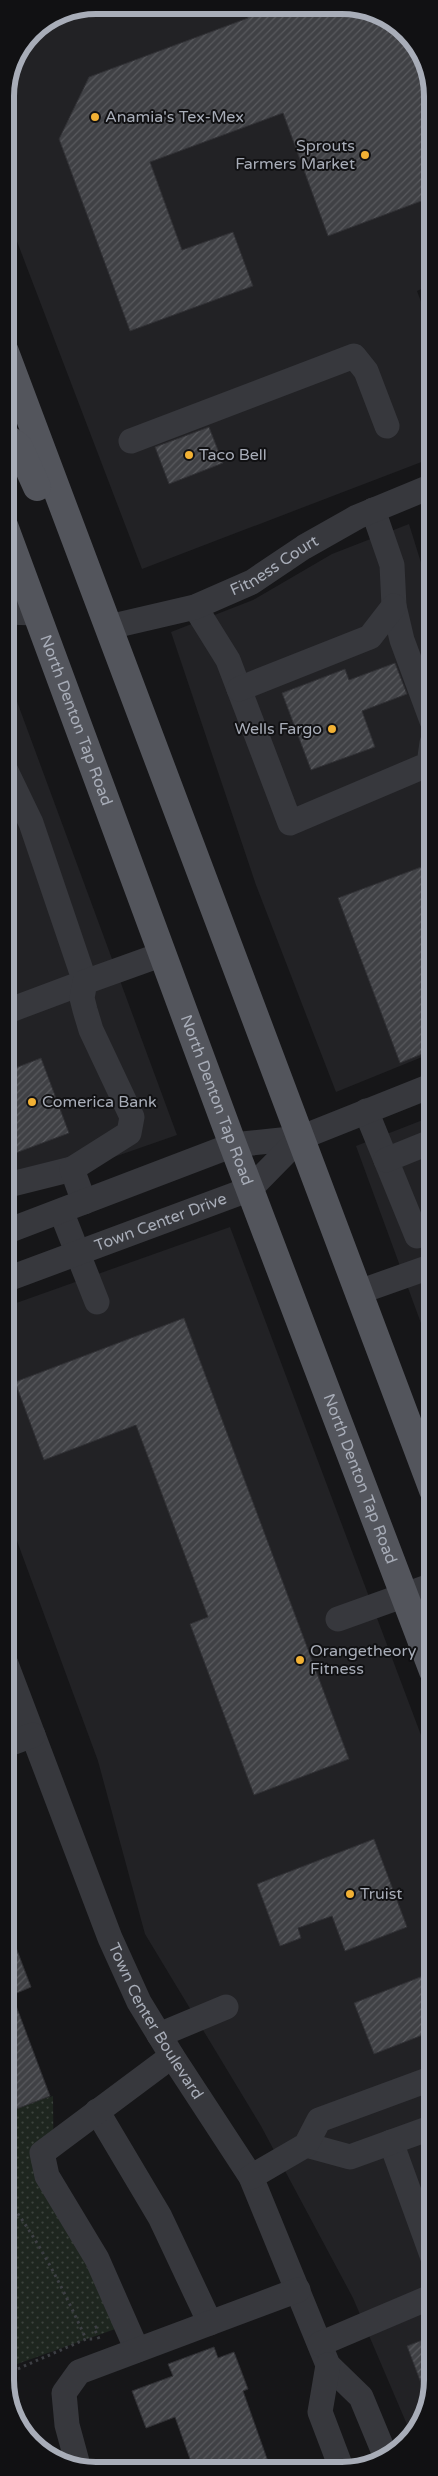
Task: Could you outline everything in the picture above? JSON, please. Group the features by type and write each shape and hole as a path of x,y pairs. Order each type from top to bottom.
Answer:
{"main road":[{"path":"14,398 17,413 98,600 424,1466"},
{"path":"14,443 19,447 26,459 62,551 98,600"},
{"name":"North Denton Tap Road","path":"14,553 233,1145 424,1647"}],"street":[{"path":"131,441 354,356 366,371 387,426"},
{"name":"Fitness Court","path":"108,627 195,607 252,582 304,547 357,517 424,489"},
{"path":"373,510 392,564 394,606 402,640 424,699"},
{"path":"239,689 370,637 394,606"},
{"path":"195,607 228,660 290,823 424,766"},
{"path":"14,612 36,613"},
{"path":"14,788 31,824 85,982 82,998 91,1030 132,1117 129,1133 72,1169 14,1183"},
{"path":"14,1009 163,954"},
{"name":"Town Center Drive","path":"14,1229 233,1145 300,1138 424,1088"},
{"path":"366,1112 386,1160 424,1230"},
{"name":"Town Center Drive","path":"14,1277 250,1189 300,1138"},
{"path":"386,1160 424,1144"},
{"path":"72,1169 72,1207 78,1253 97,1302"},
{"path":"358,1292 424,1272"},
{"path":"338,1619 424,1587"},
{"name":"Town Center Boulevard","path":"14,1685 110,1938 139,2002 251,2177 324,2355 362,2397 383,2451"},
{"path":"14,1742 33,1735"},
{"path":"159,2035 226,2007"},
{"path":"137,2350 98,2259 47,2176 42,2152 172,2056"},
{"path":"251,2177 306,2145 319,2120 424,2081"},
{"path":"97,2111 160,2217 210,2323"},
{"path":"306,2145 350,2157 424,2130"},
{"path":"391,2142 424,2233"},
{"path":"76,2460 66,2425 64,2393 79,2372 298,2290"},
{"path":"339,2462 320,2412 324,2355 424,2301"}],"path":[{"path":"14,2210 42,2250 60,2282 86,2339"},
{"path":"14,2370 86,2339 99,2339 94,2328 123,2317"}],"shaded area":[{"path":"342,14 369,18 392,31 407,46 416,60 424,85 424,288 417,291 424,310 424,461 142,569 14,234 14,90 20,64 38,38 50,28 64,20 80,15"},
{"path":"409,524 424,572 424,1056 336,1092 256,885 171,632 253,600 332,554"},
{"path":"14,693 177,1135 14,1192"},
{"path":"424,1120 424,1331 356,1146"},
{"path":"230,1227 424,1743 424,2380 423,2396 418,2412 408,2428 353,2298 261,2126 145,1934 98,1761 14,1533 14,1304"},
{"path":"53,2096 54,2196 118,2328 14,2365 14,2108"}],"building":[{"path":"247,14 358,15 378,22 400,38 416,60 424,85 424,200 328,236 283,113 150,162 182,250 233,232 253,286 130,331 59,139 89,77 248,18"},
{"name":"Taco Bell","path":"209,427 223,463 169,484 155,447"},
{"name":"Wells Fargo","path":"395,663 407,694 362,711 375,747 311,770 282,693 345,669 349,680"},
{"path":"424,866 424,1053 400,1063 338,898"},
{"name":"Comerica Bank","path":"41,1058 69,1133 14,1154 14,1068"},
{"path":"184,1318 349,1759 254,1795 190,1624 208,1617 136,1425 44,1460 15,1382"},
{"name":"Truist","path":"374,1839 407,1927 345,1951 332,1916 298,1928 301,1938 280,1946 257,1884"},
{"path":"14,1942 31,1987 14,1994"},
{"path":"424,1976 424,2035 374,2054 354,2003"},
{"path":"14,2000 50,2096 14,2110"},
{"path":"424,2339 423,2389 407,2346"},
{"path":"214,2347 218,2358 234,2352 248,2389 243,2391 268,2462 191,2462 175,2417 146,2428 132,2391 173,2376 168,2364"}],"place":[{"name":"Anamia's Tex-Mex","path":"95,117"},
{"name":"Sprouts Farmers Market","path":"365,155"},
{"name":"Taco Bell","path":"189,455"},
{"name":"Wells Fargo","path":"332,729"},
{"name":"Comerica Bank","path":"32,1102"},
{"name":"Orangetheory Fitness","path":"300,1660"},
{"name":"Truist","path":"350,1894"}]}
